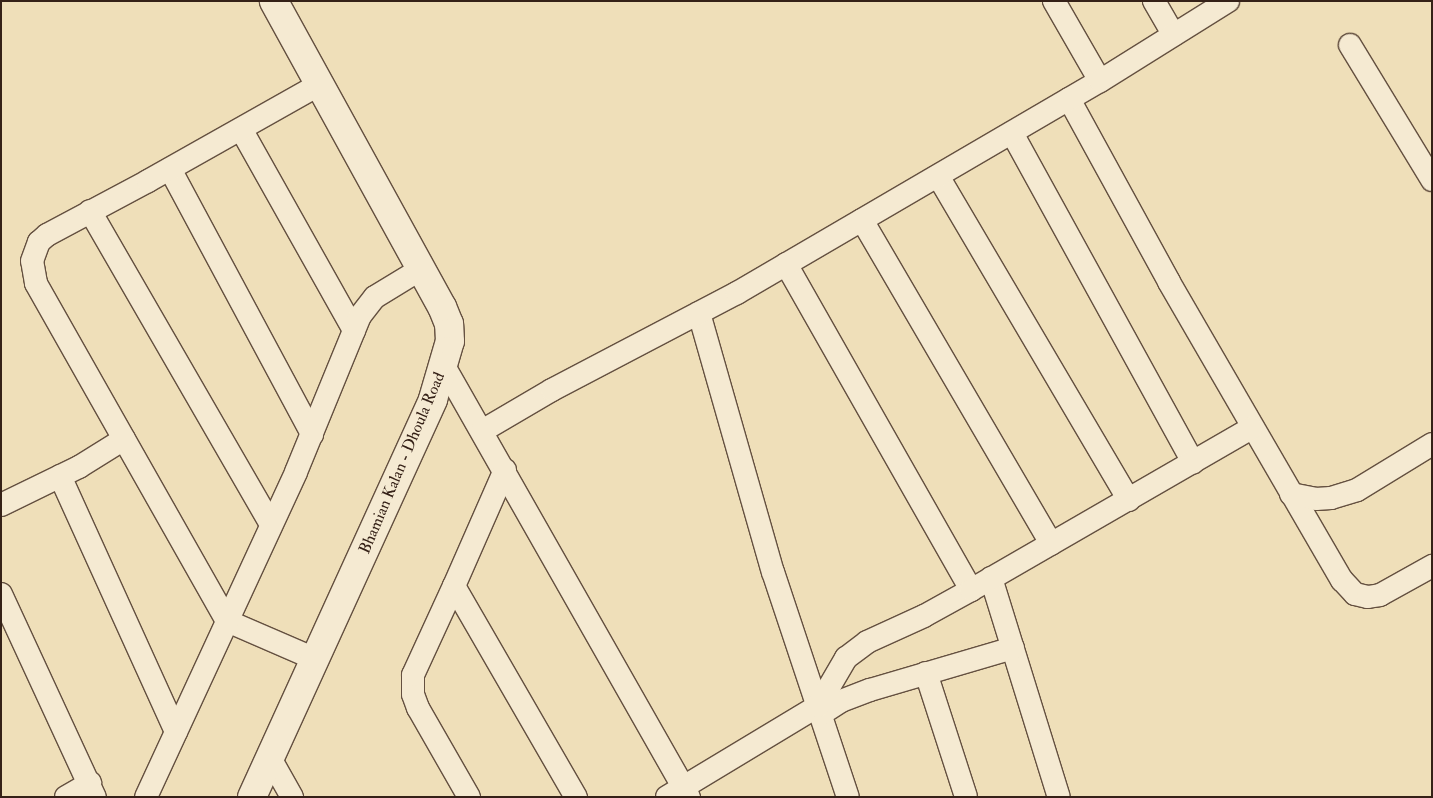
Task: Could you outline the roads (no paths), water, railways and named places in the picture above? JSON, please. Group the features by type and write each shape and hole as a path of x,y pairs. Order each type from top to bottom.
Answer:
{"street":[{"name":"Bhamian Kalan - Dhoula Road","path":"252,797 433,398 450,341 449,324 421,269 274,1"},
{"path":"1054,1 1100,81"},
{"path":"1154,1 1174,35"},
{"path":"482,431 552,390 699,313 786,264 1100,81 1228,1"},
{"path":"1350,45 1432,180"},
{"path":"315,659 227,621 124,440 33,272 34,251 46,235 170,169 320,84"},
{"path":"1069,99 1252,428 1342,580 1355,594 1368,597 1380,595 1432,566"},
{"path":"241,129 354,330"},
{"path":"1012,133 1193,462"},
{"path":"170,169 312,434"},
{"path":"938,176 1129,500"},
{"path":"90,211 271,525"},
{"path":"862,220 1051,544"},
{"path":"786,264 971,590"},
{"path":"146,797 312,434 360,316 375,297 421,269"},
{"path":"699,313 773,572 848,797"},
{"path":"444,366 505,470 680,794 820,710 853,696 1013,648"},
{"path":"820,710 846,658 867,642 924,616 971,590 1252,428"},
{"path":"1,505 60,476 124,440"},
{"path":"1291,494 1316,499 1331,498 1357,490 1432,444"},
{"path":"469,797 418,708 412,683 419,658 454,586 505,470"},
{"path":"60,476 176,732"},
{"path":"991,578 1059,797"},
{"path":"454,586 576,797"},
{"path":"1,594 93,790 66,797"},
{"path":"926,673 966,797"},
{"path":"270,758 292,797"}]}
